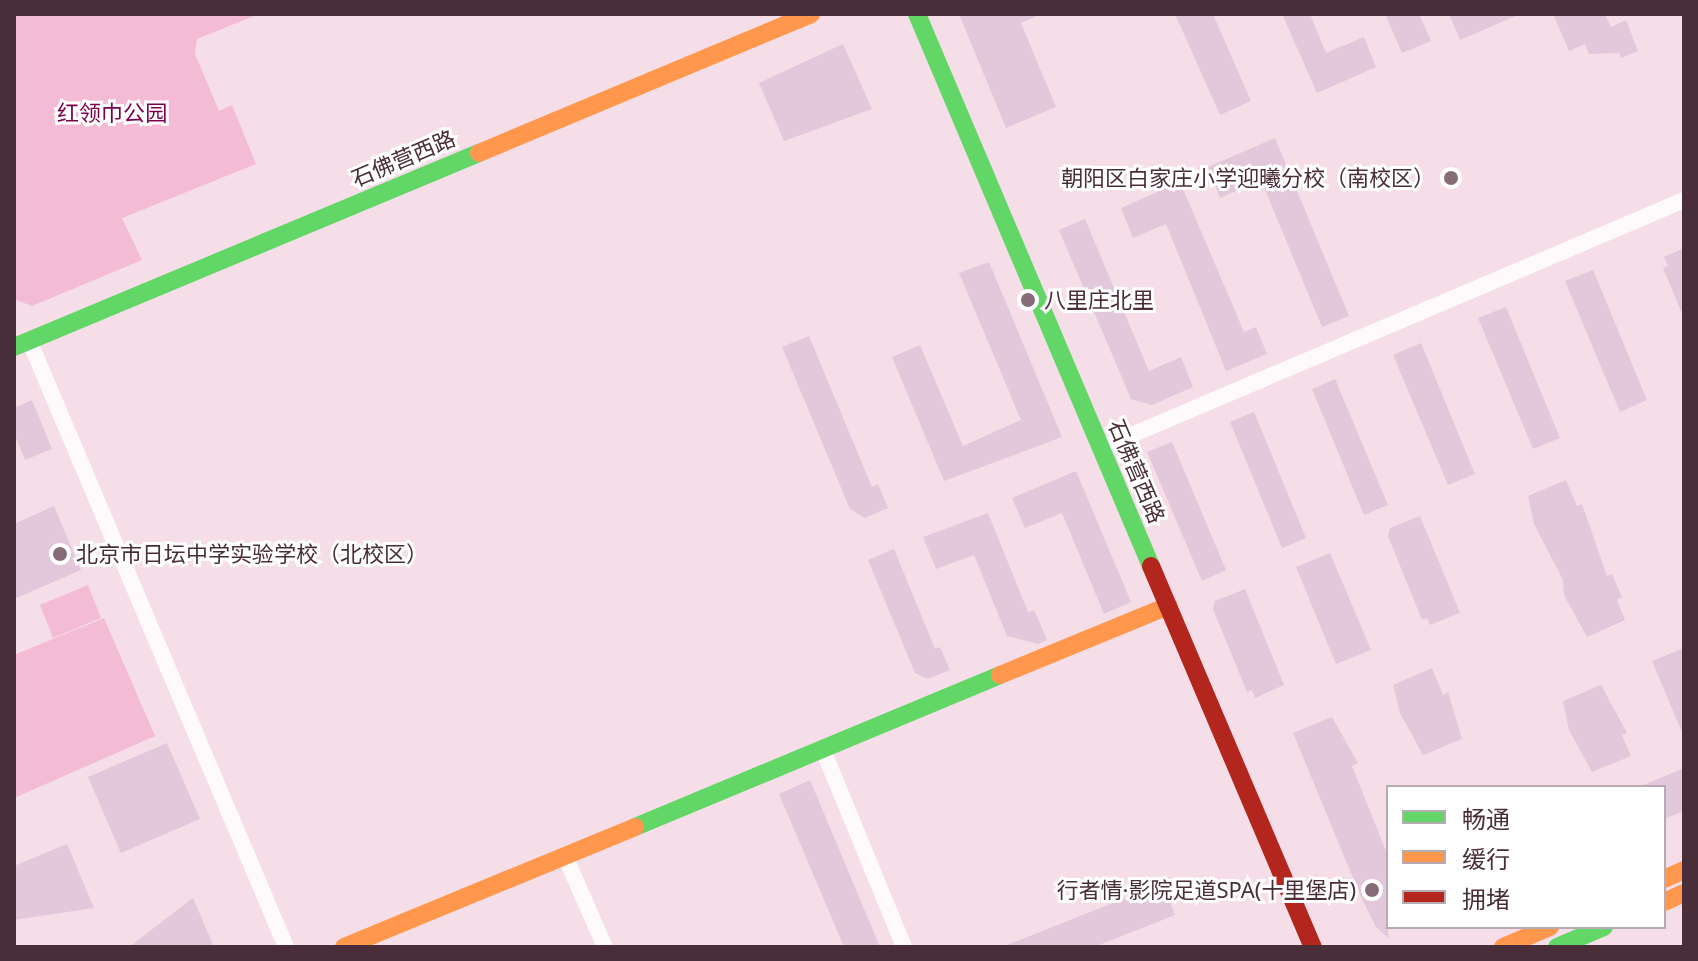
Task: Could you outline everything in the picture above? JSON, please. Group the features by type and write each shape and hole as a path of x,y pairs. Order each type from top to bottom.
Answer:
{"street":[{"name":"石佛营西路","path":"22,344 811,14"},
{"name":"石佛营西路","path":"917,14 1313,947"},
{"path":"1101,448 1684,200"},
{"path":"22,344 286,947"},
{"path":"344,947 1168,606"},
{"path":"823,750 904,947"},
{"path":"565,856 605,947"},
{"path":"1503,947 1545,929"},
{"path":"1557,947 1599,929"}],"green space":[{"name":"红领巾公园","path":"14,14 259,14 197,39 195,54 219,111 232,105 256,164 122,218 142,260 32,306 14,299"},
{"path":"88,585 101,618 53,638 40,605"},
{"path":"104,618 155,736 14,798 14,655"}],"building":[{"path":"959,14 1041,14 1021,23 1056,107 1006,128"},
{"path":"1175,14 1213,14 1251,101 1220,115"},
{"path":"1282,14 1310,14 1326,53 1364,37 1376,67 1317,93"},
{"path":"1385,14 1419,14 1431,41 1402,53"},
{"path":"1449,14 1520,14 1460,40"},
{"path":"1553,14 1605,14 1611,27 1626,20 1638,51 1621,58 1619,53 1589,54 1585,44 1569,51"},
{"path":"843,44 872,109 784,141 759,83"},
{"path":"1275,138 1349,316 1322,327 1261,180 1220,198 1208,167"},
{"path":"1180,182 1244,332 1256,327 1267,354 1226,371 1166,224 1133,238 1121,208"},
{"path":"1085,219 1149,371 1181,357 1193,387 1152,405 1131,399 1059,230"},
{"path":"1684,248 1684,318 1663,268 1668,266 1664,257"},
{"path":"989,262 1062,437 944,481 892,357 920,345 963,446 1021,420 959,273"},
{"path":"1593,270 1647,400 1620,412 1565,281"},
{"path":"1506,307 1560,438 1533,449 1478,318"},
{"path":"809,336 872,487 878,484 888,508 865,518 850,509 782,347"},
{"path":"1421,343 1475,474 1448,485 1393,355"},
{"path":"1335,379 1388,505 1364,515 1312,389"},
{"path":"32,400 52,449 25,460 14,433 14,408"},
{"path":"1254,412 1306,538 1282,548 1230,422"},
{"path":"1172,442 1226,570 1202,581 1147,452"},
{"path":"1076,471 1131,602 1104,614 1062,513 1025,528 1012,498"},
{"path":"1566,480 1577,506 1582,504 1607,576 1612,574 1622,597 1617,600 1625,620 1587,637 1564,595 1563,580 1534,524 1528,496"},
{"path":"54,506 81,570 14,599 14,524"},
{"path":"988,513 1028,612 1034,610 1047,640 1038,644 1007,636 974,555 936,569 923,537"},
{"path":"1420,516 1460,613 1430,625 1427,618 1422,620 1388,536 1390,528"},
{"path":"894,549 935,649 940,647 950,670 928,679 915,673 868,560"},
{"path":"1330,553 1371,650 1336,664 1296,567"},
{"path":"1245,589 1284,685 1255,698 1252,690 1247,692 1213,609 1215,601"},
{"path":"1684,648 1684,737 1652,661"},
{"path":"1432,668 1443,695 1448,692 1462,739 1423,755 1400,713 1393,685"},
{"path":"1601,685 1627,733 1622,735 1631,756 1592,772 1569,730 1563,701"},
{"path":"1332,717 1358,763 1352,766 1386,851 1388,938 1376,927 1361,897 1293,733"},
{"path":"167,743 200,819 121,853 88,777"},
{"path":"1684,768 1684,811 1666,818 1666,785 1644,785"},
{"path":"810,780 880,947 844,947 779,794"},
{"path":"67,844 94,908 14,920 14,866"},
{"path":"1163,883 1175,915 1094,947 1002,947"},
{"path":"193,898 214,947 129,947"}],"traffic: fast":[{"path":"917,14 1151,566"},
{"path":"14,347 479,153"},
{"path":"635,827 1000,675"},
{"path":"1557,947 1599,929"}],"traffic: slow":[{"path":"479,153 811,14"},
{"path":"1000,675 1168,606"},
{"path":"344,947 635,827"},
{"path":"1666,878 1684,870"},
{"path":"1666,901 1684,893"},
{"path":"1503,947 1545,929"}],"traffic: jam":[{"path":"1151,566 1313,947"}],"place":[{"name":"朝阳区白家庄小学迎曦分校（南校区）","path":"1451,178"},
{"name":"八里庄北里","path":"1028,300"},
{"name":"北京市日坛中学实验学校（北校区）","path":"60,554"},
{"name":"行者情·影院足道SPA(十里堡店)","path":"1372,890"}]}
